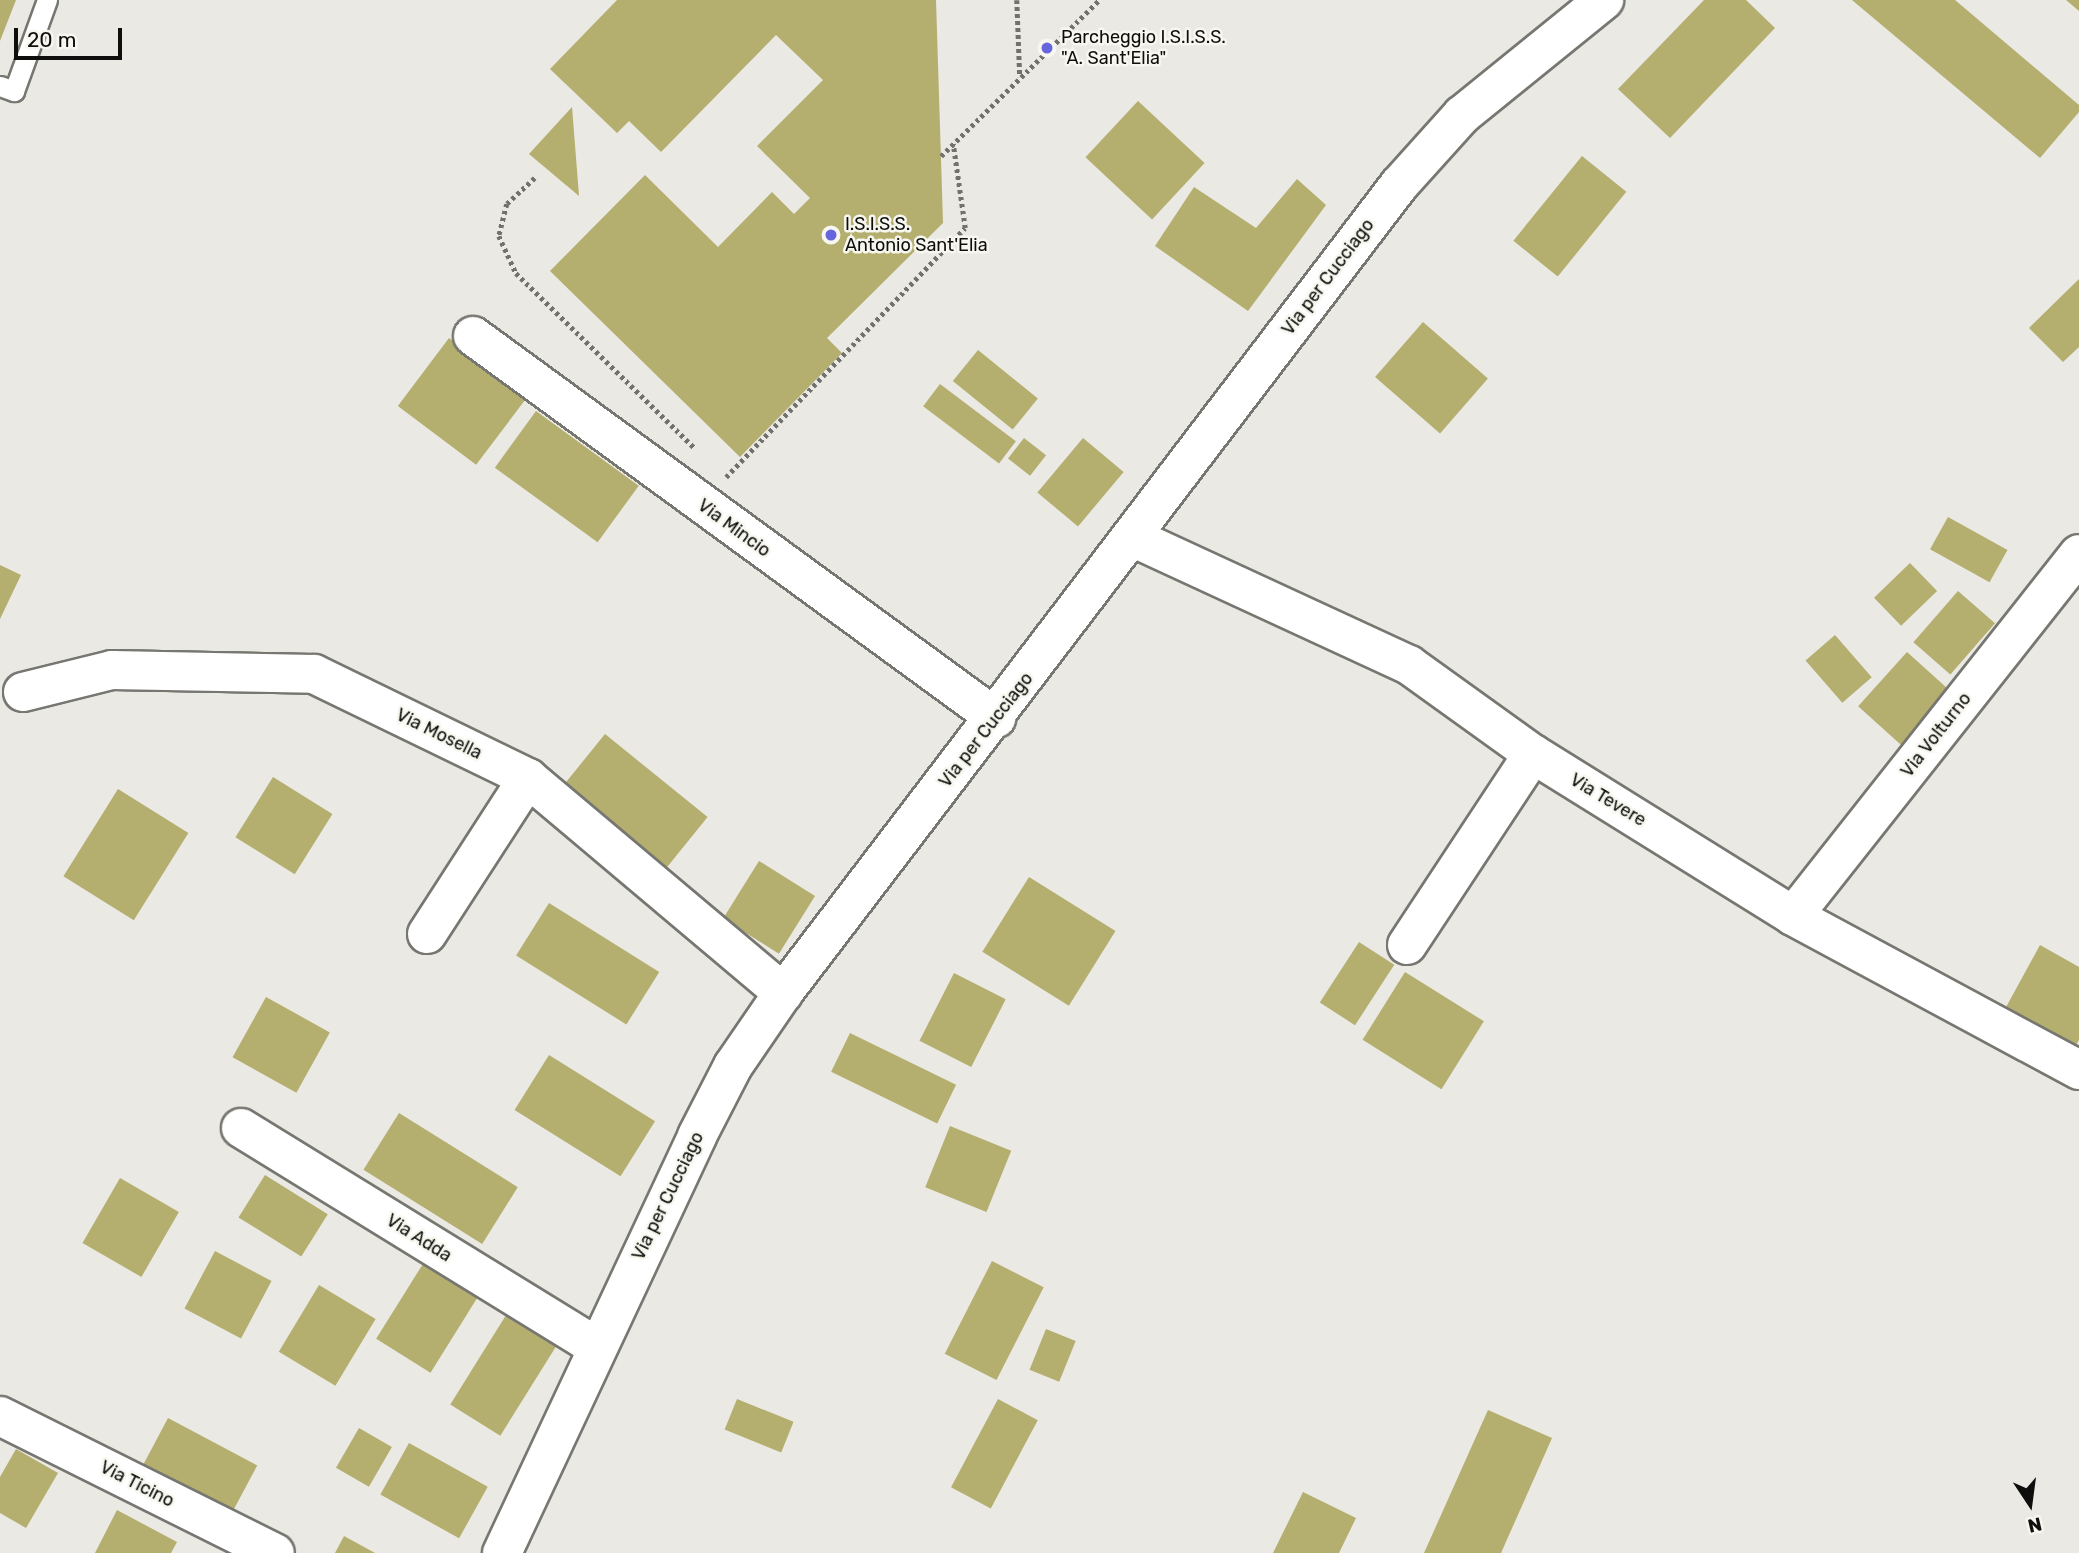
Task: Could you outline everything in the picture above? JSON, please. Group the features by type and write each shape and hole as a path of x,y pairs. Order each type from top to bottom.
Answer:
{"street":[{"name":"Via per Cucciago","path":"502,1553 597,1347 733,1066 783,993 1134,538 1355,241 1435,143 1503,80 1604,0"},
{"name":"Via Mincio","path":"473,336 996,718"},
{"name":"Via Tevere","path":"1134,538 1409,666 1533,754 1793,916 2079,1070"},
{"name":"Via Volturno","path":"1793,916 2079,554"},
{"name":"Via Mosella","path":"23,692 112,670 314,674 528,778 783,993"},
{"path":"1407,945 1533,754"},
{"path":"427,934 528,778"},
{"name":"Via Adda","path":"241,1128 597,1347"},
{"name":"Via Ticino","path":"0,1416 275,1553"}],"lane":[{"path":"0,86 14,91 47,0"}],"path":[{"path":"1017,0 1020,78"},
{"path":"941,156 1099,0"},
{"path":"725,478 965,228 953,144"},
{"path":"535,178 507,204 499,236 516,273 705,458"},
{"path":"715,468 736,486"}],"building":[{"path":"0,0 16,0 0,41"},
{"name":"I.S.I.S.S. Antonio Sant'Elia","path":"617,0 936,0 943,223 827,338 842,353 740,457 550,271 645,175 718,247 772,192 794,214 810,198 757,146 823,80 776,35 661,152 629,121 617,133 550,69"},
{"path":"1704,0 1746,0 1775,28 1670,138 1618,89"},
{"path":"1852,0 1955,0 2079,105 2079,112 2040,158"},
{"path":"2066,0 2079,0 2079,11"},
{"path":"1138,101 1205,163 1152,219 1085,157"},
{"path":"572,107 579,196 529,154"},
{"path":"1582,156 1626,192 1558,277 1513,241"},
{"path":"1297,179 1326,205 1248,311 1155,246 1194,187 1256,228"},
{"path":"2079,279 2079,347 2063,362 2029,328"},
{"path":"1423,322 1488,378 1440,434 1375,377"},
{"path":"449,338 527,397 476,465 398,406"},
{"path":"978,350 1038,398 1013,430 953,381"},
{"path":"940,384 1016,441 999,464 923,406"},
{"path":"536,411 639,486 598,542 495,468"},
{"path":"1024,438 1046,455 1030,476 1008,458"},
{"path":"1083,438 1124,472 1078,526 1037,492"},
{"path":"1948,517 2007,550 1990,582 1930,549"},
{"path":"1910,563 1937,591 1901,626 1874,598"},
{"path":"0,565 21,575 0,619"},
{"path":"1958,591 1995,623 1950,674 1913,642"},
{"path":"1835,635 1872,677 1842,703 1806,661"},
{"path":"1907,652 1953,693 1904,748 1858,706"},
{"path":"605,734 708,817 662,873 560,790"},
{"path":"273,777 332,814 295,874 235,837"},
{"path":"118,789 188,833 134,920 63,876"},
{"path":"759,861 815,896 779,954 723,919"},
{"path":"1029,877 1116,931 1069,1006 982,952"},
{"path":"549,903 659,972 626,1024 516,956"},
{"path":"1359,942 1394,965 1355,1025 1320,1002"},
{"path":"2040,945 2079,967 2079,1040 2075,1047 2005,1009"},
{"path":"1405,972 1484,1021 1441,1089 1363,1040"},
{"path":"954,973 1006,999 971,1067 919,1041"},
{"path":"266,997 330,1032 296,1093 233,1057"},
{"path":"850,1033 956,1085 937,1123 831,1072"},
{"path":"549,1055 655,1121 621,1176 515,1110"},
{"path":"399,1113 518,1187 482,1244 363,1170"},
{"path":"950,1126 1011,1151 986,1212 925,1187"},
{"path":"265,1175 328,1214 301,1257 239,1217"},
{"path":"120,1178 179,1212 141,1277 82,1243"},
{"path":"215,1251 272,1281 241,1338 184,1308"},
{"path":"426,1259 480,1293 430,1373 376,1339"},
{"path":"992,1261 1044,1287 996,1380 945,1354"},
{"path":"319,1285 376,1319 335,1386 279,1352"},
{"path":"508,1312 558,1343 500,1436 450,1404"},
{"path":"1046,1329 1076,1341 1059,1382 1030,1370"},
{"path":"737,1399 794,1422 781,1452 725,1430"},
{"path":"998,1399 1038,1420 991,1508 951,1487"},
{"path":"1488,1410 1552,1438 1501,1553 1424,1553"},
{"path":"168,1418 257,1465 231,1515 142,1467"},
{"path":"359,1428 392,1447 369,1487 336,1468"},
{"path":"409,1443 488,1487 459,1538 380,1495"},
{"path":"16,1449 58,1473 26,1528 0,1513 0,1477"},
{"path":"1303,1492 1356,1518 1339,1553 1273,1553"},
{"path":"117,1510 177,1542 171,1553 95,1553"},
{"path":"344,1536 375,1553 335,1553"}],"place":[{"name":"Parcheggio I.S.I.S.S. \"A. Sant'Elia\"","path":"1047,48"},
{"name":"I.S.I.S.S. Antonio Sant'Elia","path":"831,235"}]}
